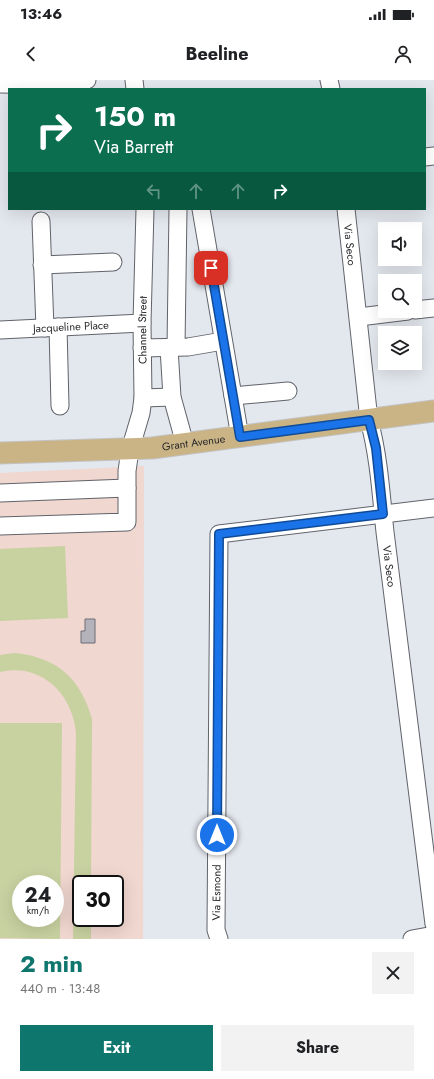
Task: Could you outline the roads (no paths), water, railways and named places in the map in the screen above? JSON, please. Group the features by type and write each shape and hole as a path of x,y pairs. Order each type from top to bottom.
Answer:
{"main road":[{"name":"Grant Avenue","path":"0,453 130,450 434,411"}],"street":[{"path":"0,84 57,85 87,80"},
{"name":"Channel Street","path":"0,526 127,522 127,471 130,450 141,413 143,398 142,323 144,210"},
{"path":"178,210 172,397 185,444"},
{"path":"201,210 240,437"},
{"name":"Via Seco","path":"346,210 359,317 369,420 376,448 434,924"},
{"path":"41,221 42,265 60,406"},
{"path":"42,265 113,262"},
{"path":"422,309 434,308"},
{"path":"359,317 378,315"},
{"name":"Jacqueline Place","path":"0,330 142,323"},
{"path":"142,348 188,348 223,342"},
{"path":"233,396 288,391"},
{"path":"143,398 172,397"},
{"path":"0,493 127,488"},
{"path":"383,514 434,508"},
{"name":"Via Esmond","path":"219,939 216,930 219,534 383,514"},
{"path":"412,939 434,935"}]}
